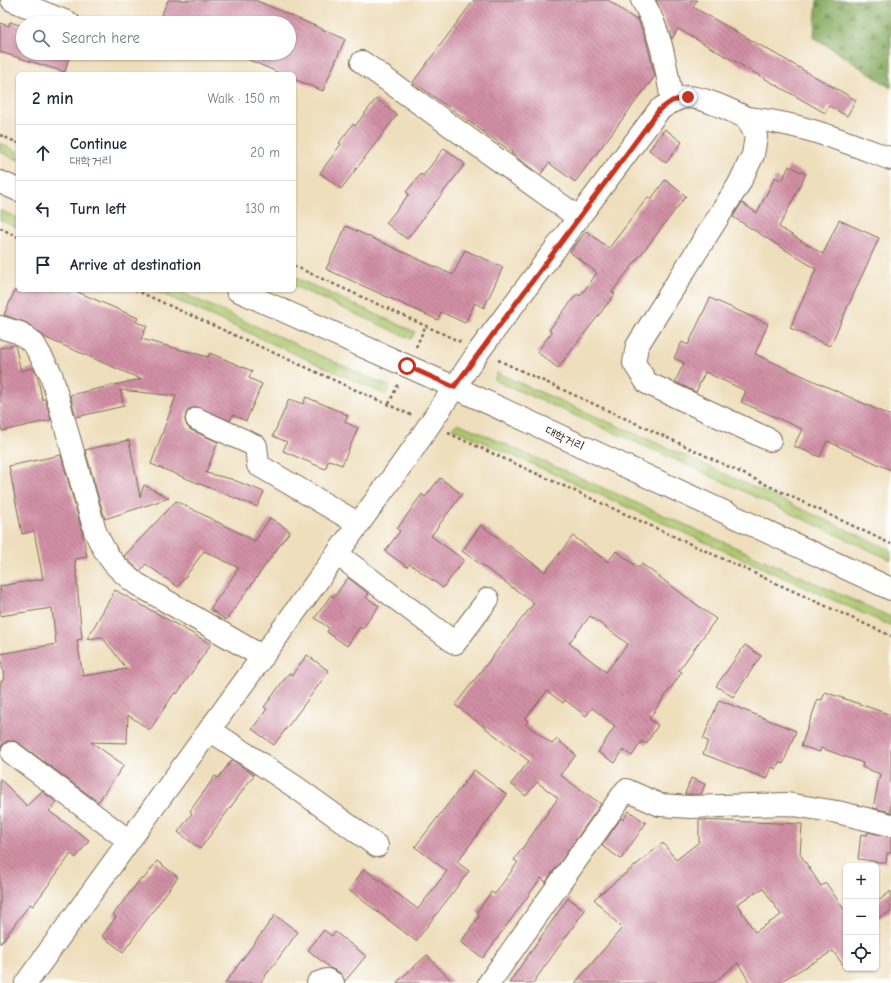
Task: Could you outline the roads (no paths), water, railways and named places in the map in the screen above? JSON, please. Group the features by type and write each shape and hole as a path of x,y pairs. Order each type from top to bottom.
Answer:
{"street":[{"path":"12,0 52,16"},
{"path":"642,0 652,17 664,58 672,101"},
{"path":"362,62 579,218"},
{"path":"26,983 338,554 430,424 479,351 659,110 672,101 688,97 718,105 747,118 773,120 813,130 891,159"},
{"path":"747,118 756,136 753,155 739,184 637,346 634,363 647,383 770,440"},
{"path":"0,182 16,189"},
{"name":"대학거리","path":"241,292 454,387 891,589"},
{"path":"0,327 20,333 34,344 51,374 95,531 103,550 110,560 120,572 137,584 263,657"},
{"path":"197,419 256,446 258,465 359,524"},
{"path":"338,554 455,643 488,600"},
{"path":"210,730 297,788 377,846"},
{"path":"12,753 129,841"},
{"path":"489,983 626,790 660,805 690,807 788,804 837,812 891,825"},
{"path":"318,983 327,980 333,983"}]}
